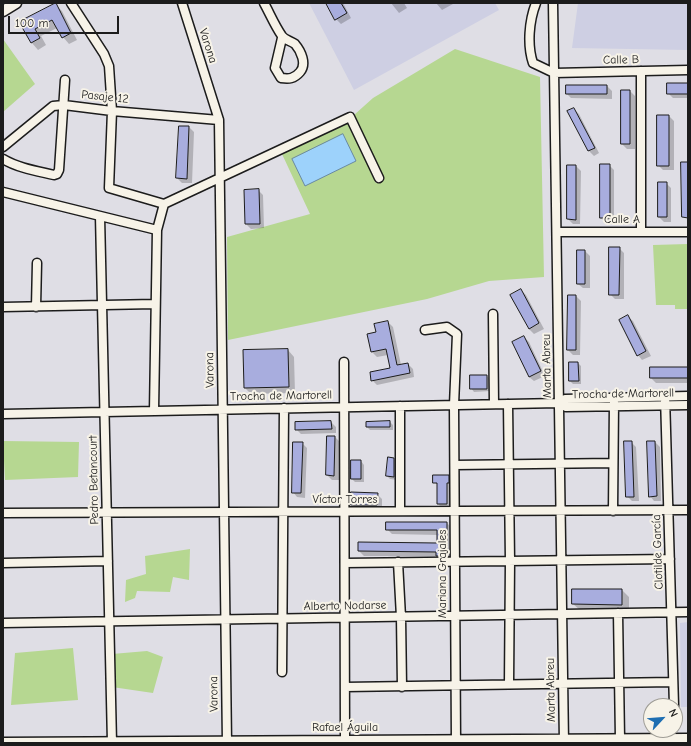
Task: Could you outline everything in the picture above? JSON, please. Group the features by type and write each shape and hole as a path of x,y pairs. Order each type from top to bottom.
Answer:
{"main road":[{"path":"3,11 16,3"}],"street":[{"path":"71,3 104,54 109,66 112,111 109,188 164,204 350,117 379,178"},
{"name":"Varona","path":"182,3 219,120 227,742"},
{"path":"264,3 282,38 294,44 302,54 304,64 302,70 290,79 281,78 274,68 282,38"},
{"path":"536,3 532,13 529,52 533,62 554,73"},
{"name":"Marta Abreu","path":"553,3 564,741"},
{"name":"Calle B","path":"554,73 688,70"},
{"path":"641,232 642,72"},
{"path":"3,159 9,163 26,168 54,175 57,174 59,170 66,80"},
{"name":"Pasaje 12","path":"3,147 53,106 64,105 112,111 219,120"},
{"path":"3,192 157,230"},
{"path":"154,411 157,230 164,204"},
{"name":"Pedro Betancourt","path":"100,216 112,742"},
{"name":"Calle A","path":"557,232 688,232"},
{"path":"36,307 37,263"},
{"path":"3,307 155,304"},
{"path":"493,314 494,404"},
{"name":"Mariana Grajales","path":"425,330 447,327 457,334 454,405 456,741"},
{"path":"344,362 345,742"},
{"name":"Clotilde García","path":"665,396 674,698"},
{"name":"Trocha de Martorell","path":"559,403 565,399 688,396"},
{"path":"613,511 614,398"},
{"name":"Trocha de Martorell","path":"3,414 559,403 566,407 688,405"},
{"path":"508,404 510,511 509,684"},
{"path":"400,406 400,511"},
{"path":"282,672 281,619 284,408"},
{"path":"455,464 614,463"},
{"name":"Víctor Torres","path":"3,513 688,510"},
{"path":"345,563 670,559"},
{"path":"3,563 108,561"},
{"path":"398,562 401,617 402,687"},
{"name":"Alberto Nodarse","path":"3,623 688,612"},
{"path":"618,613 620,739"},
{"path":"345,687 673,682"},
{"name":"Rafael Águila","path":"3,742 564,741 648,738"}],"shaded area":[{"path":"309,3 495,3 499,10 354,90"},
{"path":"578,3 688,3 688,50 572,48"},
{"path":"688,622 688,707 683,707 683,698 681,698 680,623"}],"green space":[{"path":"3,39 35,84 3,112"},
{"path":"455,49 540,77 544,277 489,281 427,299 228,340 227,237 310,214 282,154 348,123 376,183 384,180 354,115 373,98"},
{"path":"688,244 688,309 675,309 675,305 656,305 653,245"},
{"path":"3,441 79,442 78,477 5,480"},
{"path":"190,549 189,580 173,577 170,592 137,591 135,598 125,602 126,580 146,574 145,556"},
{"path":"73,648 78,700 11,705 15,653"},
{"path":"147,651 163,657 153,693 112,687 112,654"}],"water":[{"path":"343,134 356,161 305,186 292,159"}],"building":[{"path":"56,3 71,33 62,38 52,20 35,29 40,38 31,43 19,22"},
{"path":"326,3 341,3 347,13 335,20"},
{"path":"667,83 688,83 688,94 667,94"},
{"path":"566,85 607,85 607,94 566,94"},
{"path":"621,90 630,90 630,144 621,144"},
{"path":"574,108 595,148 588,151 567,111"},
{"path":"657,115 669,115 669,166 657,166"},
{"path":"179,126 189,126 187,179 176,178"},
{"path":"681,162 688,162 688,218 682,217"},
{"path":"600,164 610,164 610,218 600,218"},
{"path":"567,165 576,165 576,220 567,219"},
{"path":"658,182 667,182 667,217 658,217"},
{"path":"259,189 260,224 245,224 244,190"},
{"path":"609,247 620,247 619,295 609,295"},
{"path":"577,250 585,250 585,284 577,284"},
{"path":"521,289 539,323 529,329 510,295"},
{"path":"568,295 576,295 576,350 567,350"},
{"path":"628,315 646,351 637,356 619,320"},
{"path":"388,321 397,365 408,363 410,373 371,381 370,372 390,368 386,349 371,352 367,334 376,332 374,324"},
{"path":"524,336 541,371 529,377 512,342"},
{"path":"288,349 289,387 244,388 243,350"},
{"path":"569,362 578,362 579,381 569,381"},
{"path":"650,367 688,367 688,378 650,378"},
{"path":"470,375 487,375 487,389 470,389"},
{"path":"331,421 332,429 295,430 295,422"},
{"path":"390,421 390,427 366,427 366,422"},
{"path":"327,436 335,436 334,476 326,475"},
{"path":"624,441 632,441 634,497 626,497"},
{"path":"647,441 655,441 657,496 649,497"},
{"path":"293,442 303,442 301,493 292,493"},
{"path":"388,457 394,458 394,477 386,476"},
{"path":"351,460 361,460 361,479 351,479"},
{"path":"433,475 449,475 449,483 447,483 447,504 437,504 437,483 433,483"},
{"path":"351,492 378,493 377,505 351,505"},
{"path":"386,522 447,522 447,556 436,556 436,552 358,551 358,542 437,543 437,530 386,530"},
{"path":"572,589 622,589 622,605 572,604"}]}
